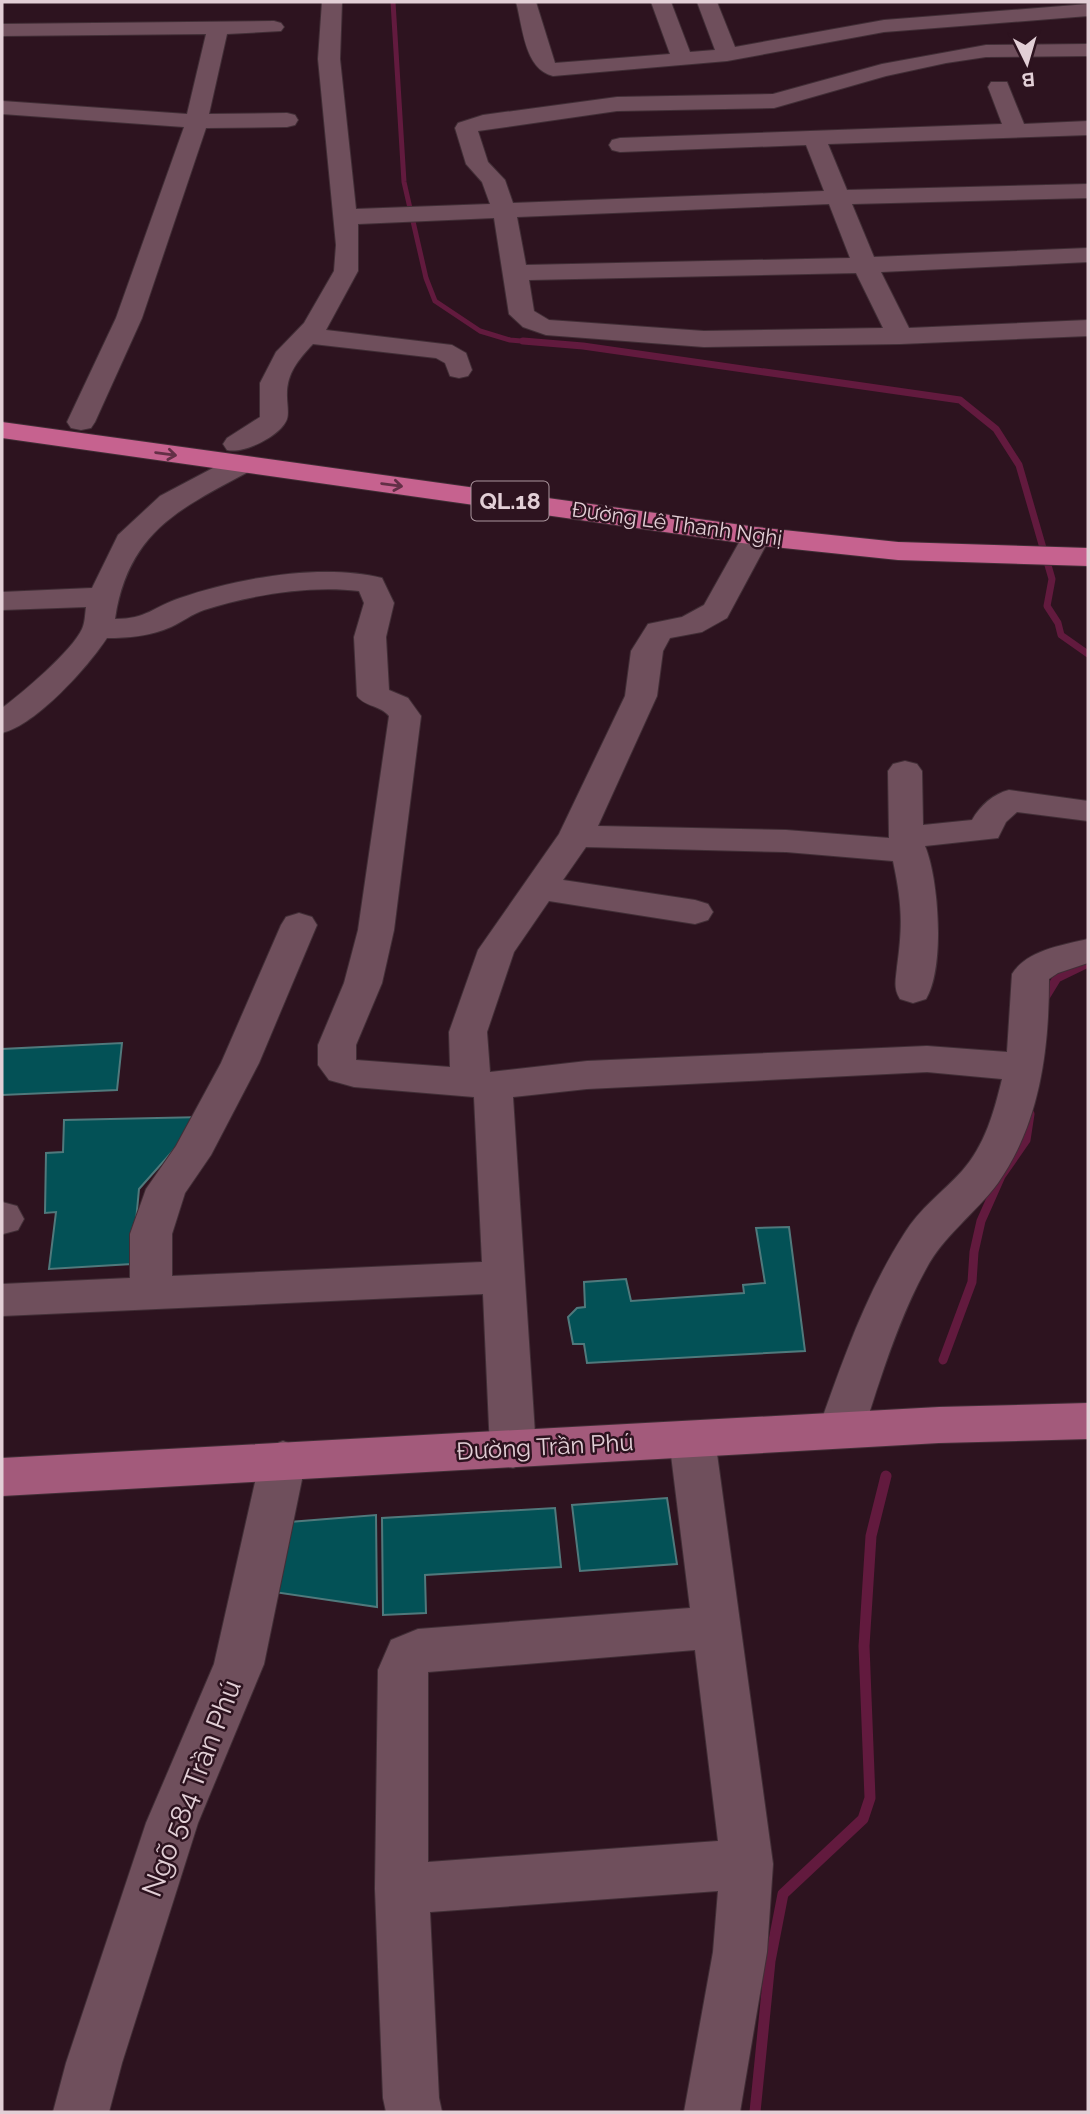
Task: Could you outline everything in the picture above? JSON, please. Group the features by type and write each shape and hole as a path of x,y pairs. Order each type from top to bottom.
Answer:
{"highway":[{"name":"Đường Lê Thanh Nghị","path":"2,412 81,422 239,454"},
{"name":"Đường Lê Thanh Nghị","path":"2,430 239,454 535,495 756,536 898,551 1018,548"},
{"name":"Đường Lê Thanh Nghị","path":"535,495 724,512 1018,548"},
{"name":"QL.18","path":"1018,548 1080,548"}],"main road":[{"name":"Đường Trần Phú","path":"2,1477 841,1430 1088,1421"}],"street":[{"path":"2,723 32,702 85,648 128,541 170,502 239,454 274,418 273,383 285,358 314,327 346,271 348,245 356,216 329,59 331,2"},
{"path":"526,2 542,60 553,70 727,55 884,26 1049,7 1088,10"},
{"path":"661,2 682,58"},
{"path":"707,2 727,55"},
{"path":"870,2 884,26"},
{"path":"81,422 129,318 197,121 218,27"},
{"path":"2,30 274,27"},
{"path":"1088,50 986,51 946,57 882,71 774,102 617,104 466,128 477,164 494,180 504,210 522,314 532,322 546,327 704,339 900,336 1088,327"},
{"path":"999,87 1016,131"},
{"path":"2,107 197,121 287,120"},
{"path":"620,145 1088,128"},
{"path":"815,139 865,265 900,336"},
{"path":"356,216 839,197 1088,191"},
{"path":"515,273 865,265 1088,255"},
{"path":"307,336 443,351 457,359 459,370"},
{"path":"513,1449 504,1277 484,1085 469,1068 468,1032 496,950 576,836 641,696 647,650 659,631 691,625 716,611 756,536"},
{"path":"2,601 101,612 153,623 190,605 244,591 359,580 371,584 379,603 370,637 373,696 396,704 405,716 376,930 363,983 337,1045 337,1065 343,1070 484,1085 587,1075 927,1059 1022,1068"},
{"path":"905,771 908,844 920,904 920,932 913,990"},
{"path":"576,836 908,844 986,830 990,818 1009,800 1088,811"},
{"path":"539,888 695,912"},
{"path":"151,1292 151,1234 166,1189 191,1155 240,1063 299,925"},
{"path":"841,1430 879,1319 920,1242 982,1174 1004,1141 1022,1068 1031,1012 1031,974 1045,964 1088,951"},
{"path":"2,1300 504,1277"},
{"path":"692,1439 747,1864 740,1952 712,2112"},
{"name":"Ngõ 584 Trần Phú","path":"81,2112 94,2063 172,1823 239,1664 283,1460"},
{"path":"414,2112 411,2098 402,1889 403,1670 408,1656 418,1651 717,1627"},
{"path":"402,1889 747,1864"}],"building":[{"path":"122,1043 117,1090 2,1095 2,1049"},
{"path":"203,1117 139,1189 132,1264 49,1269 56,1212 45,1213 46,1153 63,1152 64,1120"},
{"path":"789,1227 805,1351 587,1363 584,1344 573,1344 568,1317 577,1308 585,1307 584,1282 626,1279 631,1301 744,1293 743,1285 765,1283 756,1228"},
{"path":"667,1498 677,1564 580,1571 572,1505"},
{"path":"555,1508 561,1567 425,1575 426,1613 383,1615 382,1518"},
{"path":"376,1515 377,1607 267,1591 277,1523"}],"waterway":[{"path":"393,2 404,182 426,278 435,301 480,331 510,340 544,343"},
{"path":"523,341 583,346 960,400 996,429 1019,465 1052,579 1047,606 1058,623 1061,635 1088,654"},
{"path":"1046,996 1057,978 1088,963"},
{"path":"943,1360 972,1282 974,1252 981,1221 1001,1176 1026,1140 1030,1114"},
{"path":"755,2112 770,1961 783,1894 863,1819 870,1798 864,1646 871,1536 886,1476"}]}
